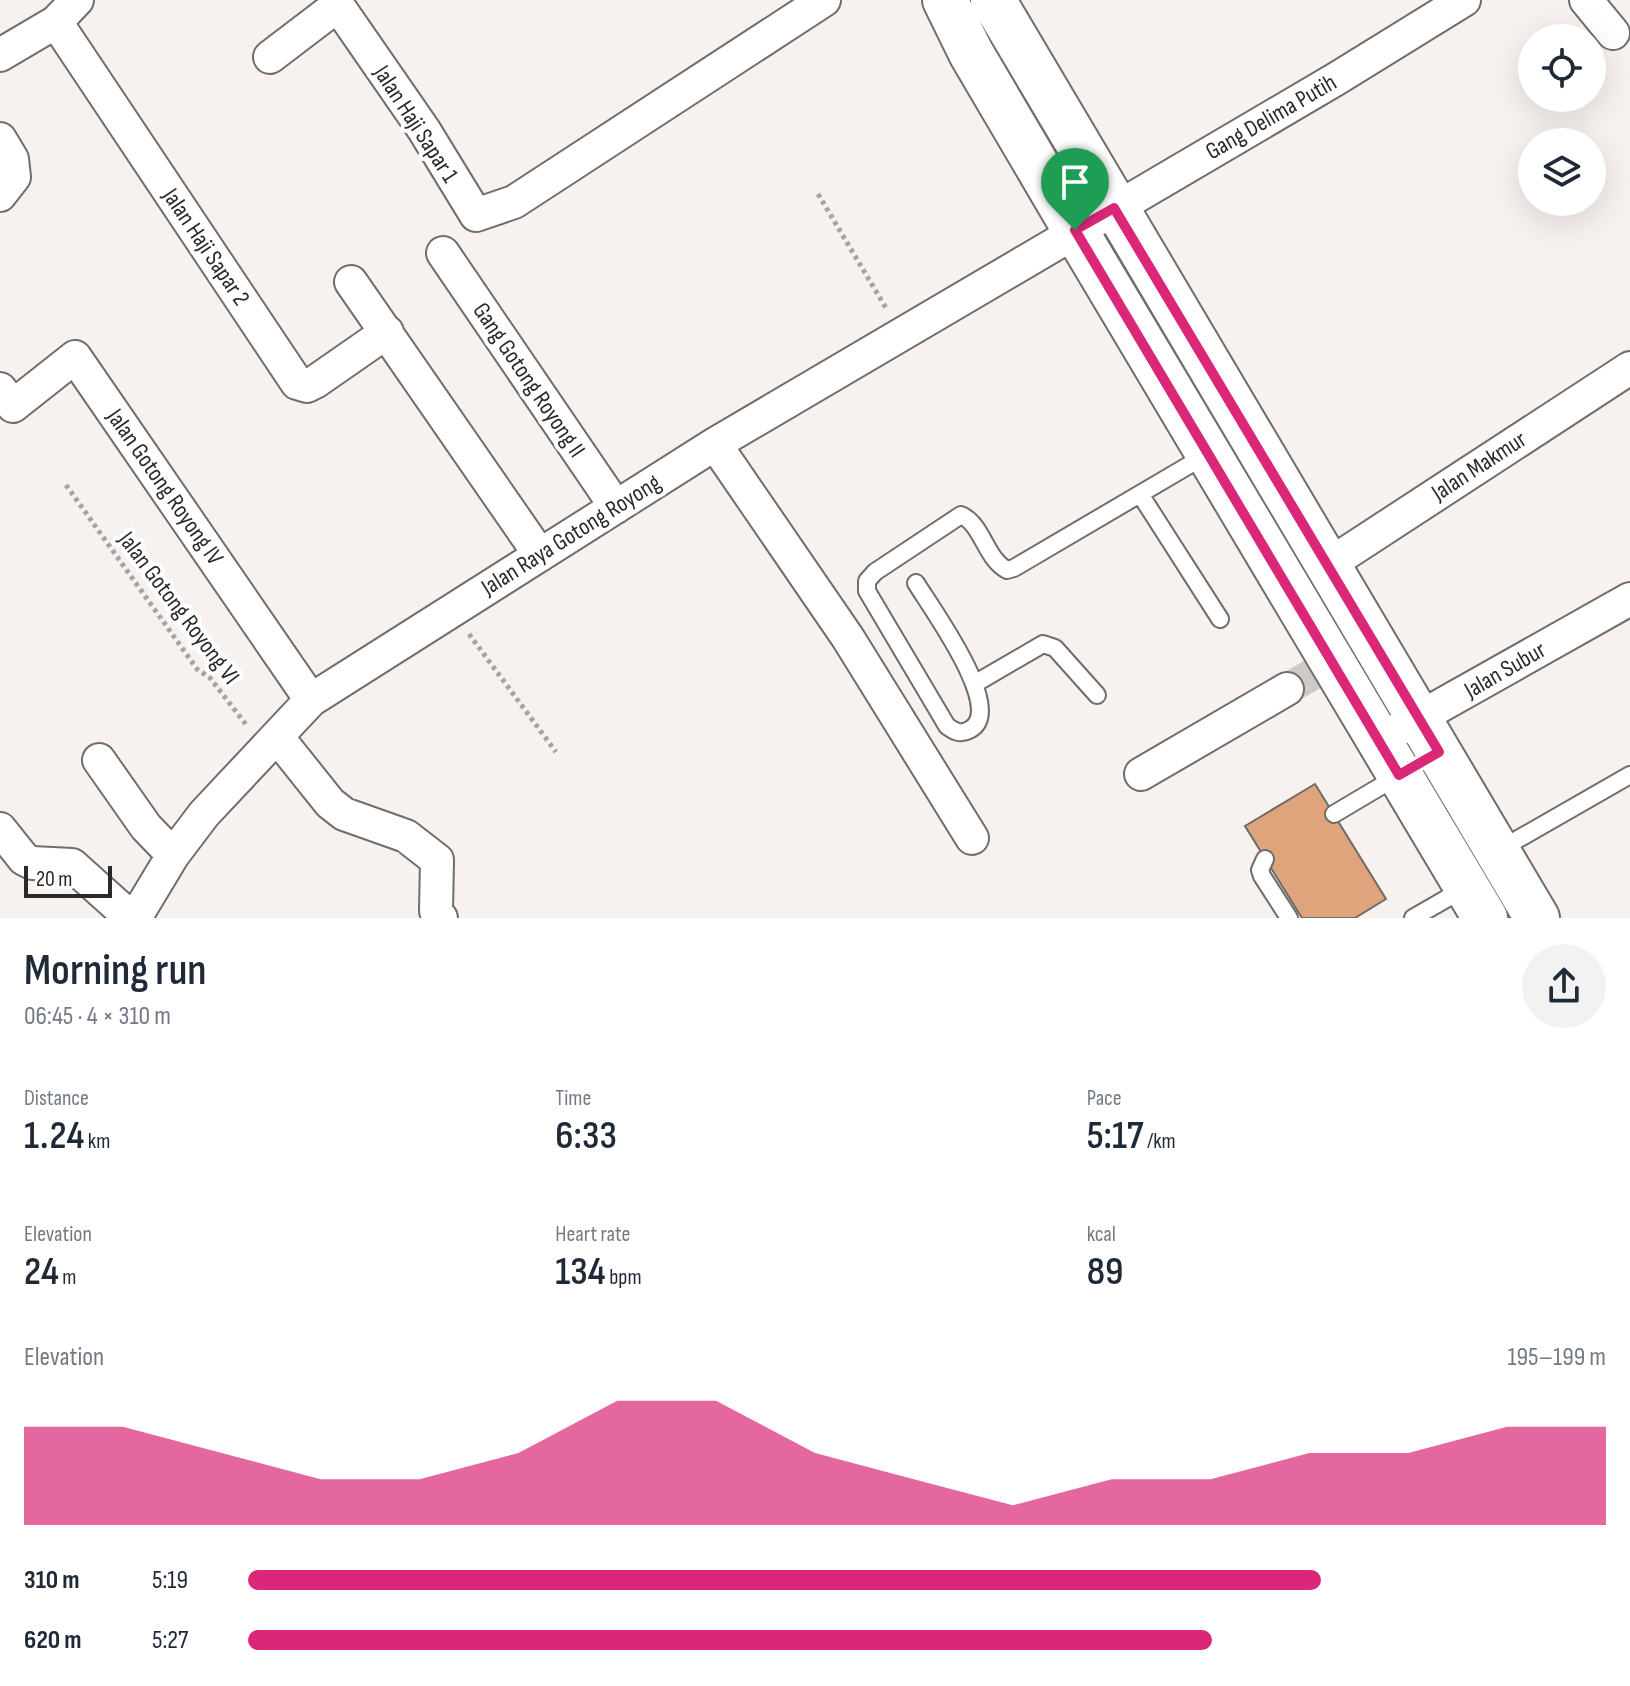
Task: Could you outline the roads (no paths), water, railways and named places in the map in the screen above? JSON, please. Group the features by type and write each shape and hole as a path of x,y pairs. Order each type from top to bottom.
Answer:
{"main road":[{"path":"945,0 971,53 1208,454 1311,675 1389,758 1476,902 1501,857"},
{"path":"993,0 1537,918"},
{"path":"1389,758 1429,735"}],"street":[{"name":"Jalan Haji Sapar 1","path":"336,3 424,130 476,215 514,202 824,0"},
{"name":"Gang Delima Putih","path":"1075,230 1336,79 1464,0"},
{"path":"1586,0 1613,33"},
{"path":"270,57 336,3"},
{"path":"0,55 66,11"},
{"name":"Jalan Haji Sapar 2","path":"66,11 297,383 307,386 315,382 387,332"},
{"path":"0,139 12,159 7,186"},
{"name":"Jalan Raya Gotong Royong","path":"133,918 173,855 204,814 311,700 715,444 1075,230"},
{"name":"Gang Gotong Royong II","path":"443,253 616,507"},
{"path":"351,282 540,555"},
{"name":"Jalan Gotong Royong IV","path":"0,389 13,406 75,357 311,700"},
{"name":"Jalan Makmur","path":"1328,565 1630,368"},
{"path":"715,444 848,638 972,838"},
{"name":"Jalan Subur","path":"1429,735 1630,599"},
{"path":"1141,774 1311,675"},
{"path":"272,744 344,814 406,836 437,860 434,881 436,911 441,918"},
{"path":"99,760 146,827 173,855"},
{"path":"0,829 24,859 32,863 72,865 133,918"},
{"path":"415,918 434,881"}],"lane":[{"path":"916,583 976,683 982,715 977,725 966,732 956,732 947,726 867,591 867,581 875,572 961,515 970,519 999,565 1007,570 1014,568 1208,454"},
{"path":"1140,494 1220,619"},
{"path":"976,683 1043,644 1055,648 1097,695"},
{"path":"1334,814 1389,758"},
{"path":"1501,857 1630,775"},
{"path":"1265,859 1260,870 1262,876 1289,918"},
{"path":"1413,918 1476,902"}],"tunnel":[{"path":"1287,689 1313,674"}]}
